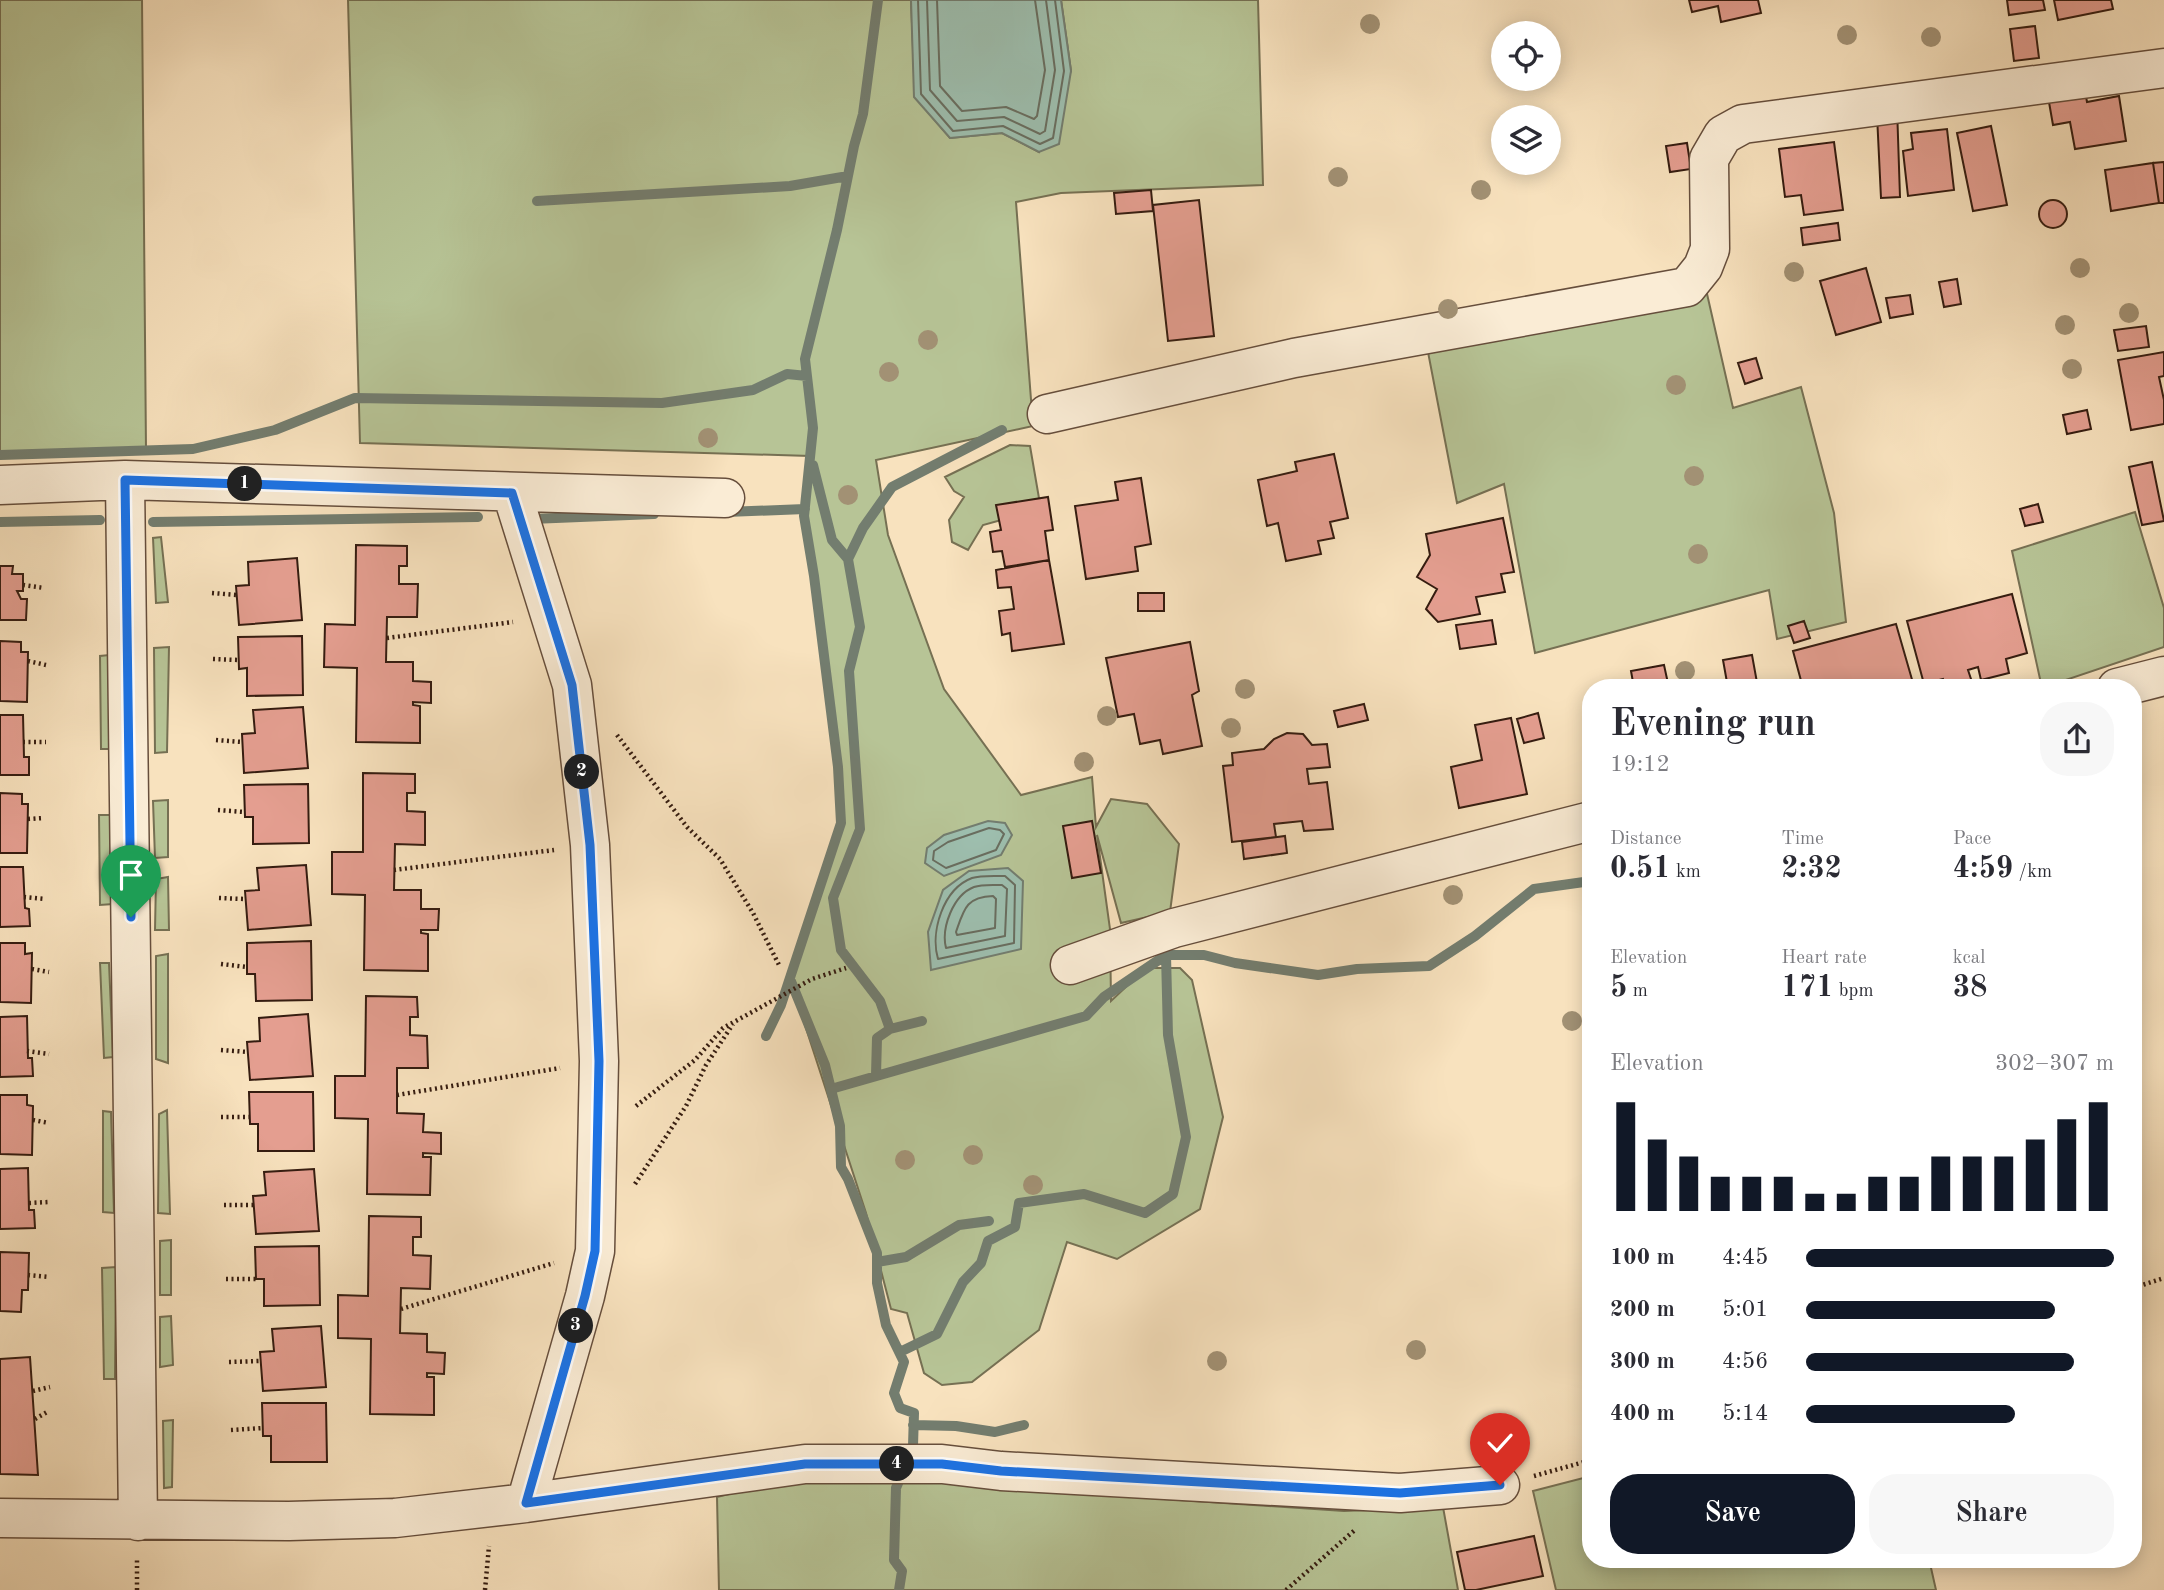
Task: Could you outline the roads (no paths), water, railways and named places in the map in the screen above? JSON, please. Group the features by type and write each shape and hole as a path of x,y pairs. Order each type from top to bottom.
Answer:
{"street":[{"path":"1047,414 1294,358 1687,286 1703,267 1710,249 1709,159 1723,135 1743,124 2164,68"},
{"path":"0,485 125,480 724,498"},
{"path":"125,480 138,1521"},
{"path":"512,493 572,685 590,845 599,1061 595,1251 585,1296 526,1503"},
{"path":"2142,682 2164,676"},
{"path":"1070,965 1174,928 1582,823"},
{"path":"0,1518 138,1521 395,1518 526,1503 805,1464 942,1464 1001,1471 1400,1493 1500,1485"}],"water":[{"path":"911,0 1061,0 1071,71 1059,144 1039,152 1002,133 950,138 914,97"},
{"path":"988,821 1005,823 1012,835 1001,855 944,876 925,863 927,848 944,835"},
{"path":"1008,868 1023,881 1021,949 931,970 928,932 943,890 969,871"}],"waterway":[{"path":"766,1036 781,1005 841,823 838,767 804,516 813,428 805,359 863,114 878,0"},
{"path":"537,201 790,186 848,176"},
{"path":"0,455 193,449 275,430 355,398 662,403 753,390 787,374 807,376"},
{"path":"848,559 863,528 892,487 1002,430"},
{"path":"813,465 832,540 848,559 860,627 849,671 860,829 833,898 841,950 880,1001 890,1029 877,1038 876,1075"},
{"path":"726,512 805,509"},
{"path":"531,519 654,514"},
{"path":"153,522 478,517"},
{"path":"0,522 100,520"},
{"path":"831,1089 1086,1016 1104,997 1166,955 1204,955 1235,963 1318,975 1357,969 1429,966 1475,936 1534,889 1582,882"},
{"path":"900,1352 937,1334 963,1282 981,1263 988,1241 1015,1227 1019,1203 1084,1194 1145,1213 1173,1194 1186,1137 1168,1035 1166,955"},
{"path":"790,979 825,1065 840,1126 841,1167 877,1253 877,1283 886,1325 904,1362 894,1393 900,1408 914,1413 913,1446 909,1456"},
{"path":"890,1029 922,1021"},
{"path":"877,1262 906,1257 959,1225 989,1221"},
{"path":"913,1425 956,1426 995,1432 1024,1425"},
{"path":"899,1590 902,1571 894,1560 896,1488 903,1471"}]}
